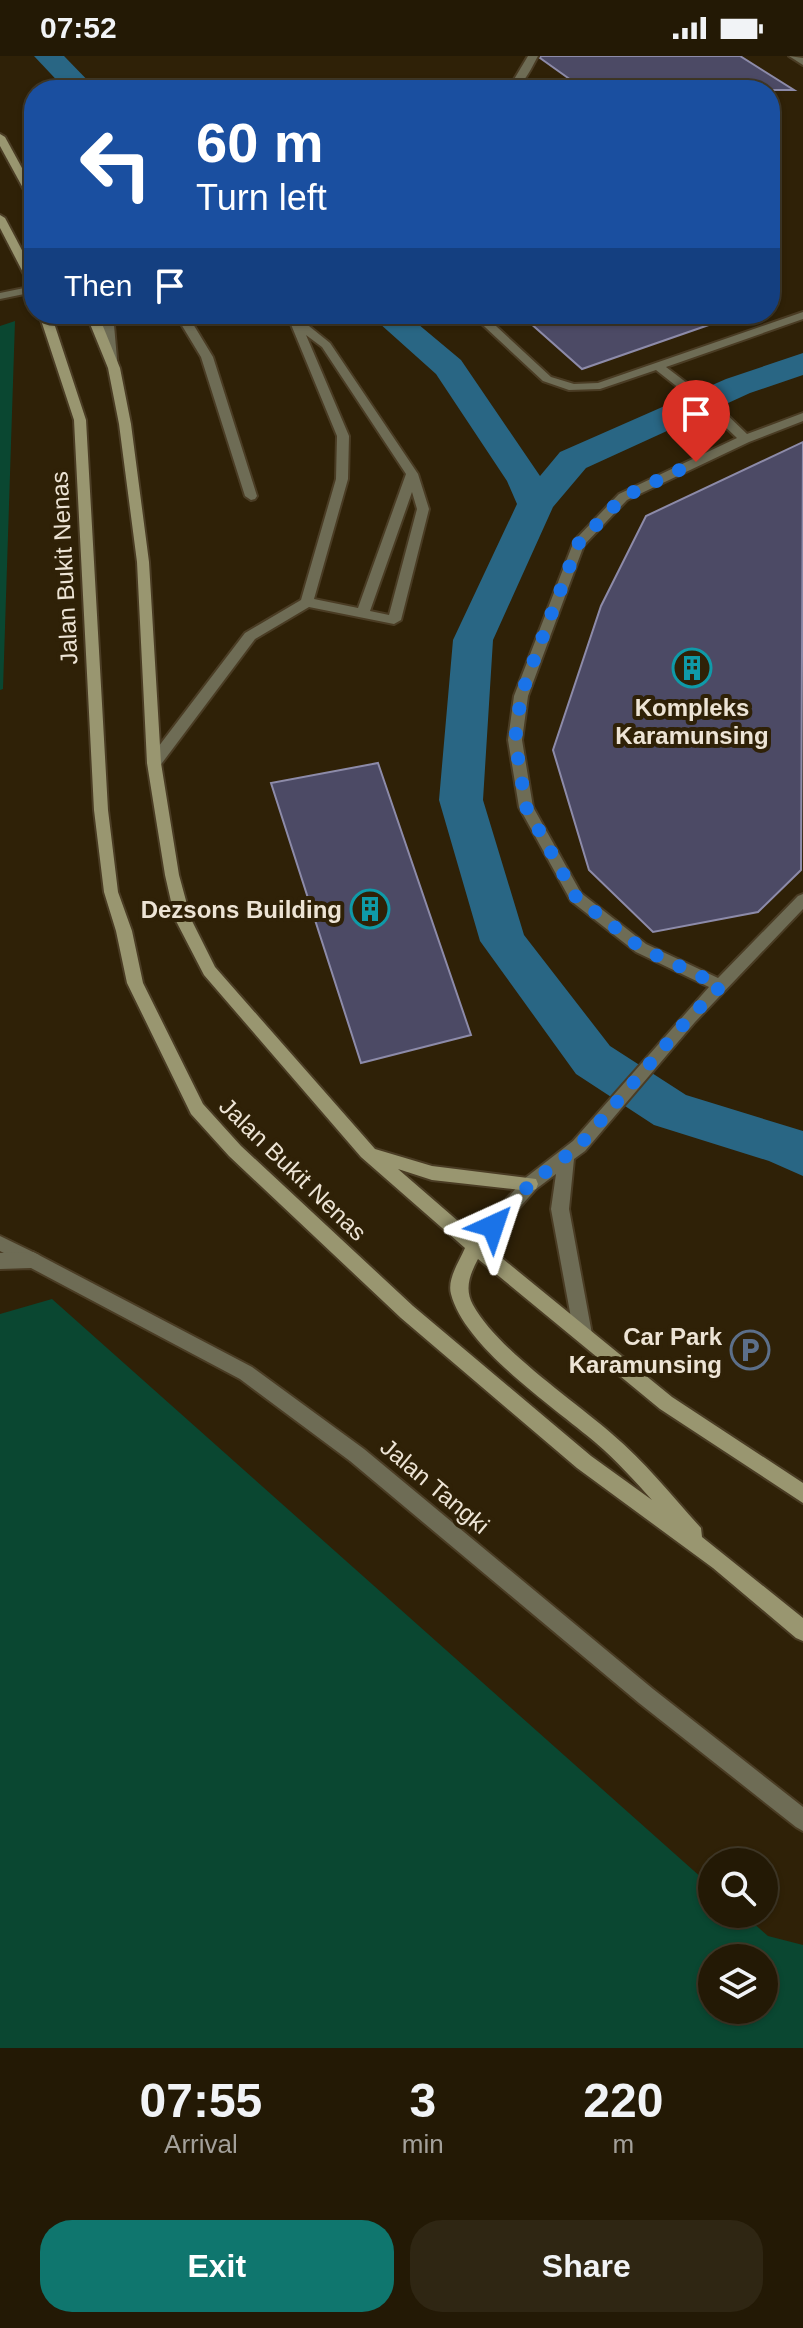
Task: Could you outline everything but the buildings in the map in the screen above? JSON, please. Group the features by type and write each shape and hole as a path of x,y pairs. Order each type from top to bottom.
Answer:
{"main road":[{"path":"0,137 24,181"},
{"path":"0,218 24,266"},
{"name":"Jalan Bukit Nenas","path":"48,324 80,420 101,810 111,892 124,931 135,983 197,1109 235,1151 407,1312 584,1462 720,1561 803,1631"},
{"path":"96,324 114,368 125,424 143,562 154,763 172,875 183,919 209,971 367,1152 475,1246 666,1403 803,1494"},
{"path":"367,1152 432,1173 530,1184"},
{"path":"475,1246 458,1290 463,1308 492,1341 548,1393 607,1440 720,1561"}],"street":[{"path":"519,80 533,56"},
{"path":"794,56 803,62"},
{"path":"0,296 24,289"},
{"path":"780,323 803,315"},
{"path":"108,324 114,368"},
{"path":"187,324 207,357 251,496"},
{"path":"294,324 343,436 342,479 307,602"},
{"path":"154,763 250,636 307,602 394,620 423,509 412,474 326,345 300,324"},
{"path":"488,324 547,379 573,388 600,386 777,324"},
{"path":"658,366 717,412 745,439"},
{"path":"721,986 641,948 576,897 526,807 515,740 521,696 578,544 623,497 745,439 803,417"},
{"path":"363,613 412,474"},
{"path":"475,1246 530,1184 573,1152 689,1018 803,900"},
{"path":"573,1152 560,1209 583,1334"},
{"name":"Jalan Tangki","path":"0,1243 246,1373 357,1455 646,1696 803,1820"},
{"path":"0,1261 33,1260"}],"green space":[{"path":"15,321 3,689 0,690 0,326"},
{"path":"52,1299 698,1875 698,1928 759,1928 768,1936 803,1945 803,2048 0,2048 0,1314"}],"waterway":[{"path":"48,56 72,80"},
{"path":"398,324 449,367 525,481 536,504"},
{"path":"536,504 573,460 738,386 803,363"},
{"path":"536,504 473,640 461,800 503,941 593,1060 671,1111 784,1145 803,1155"}],"place":[{"name":"Kompleks Karamunsing","path":"692,668"},
{"name":"Dezsons Building","path":"370,909"},
{"name":"Car Park Karamunsing","path":"750,1350"}],"route":[{"path":"493,1226 530,1184 579,1146 689,1018 721,986 641,948 576,897 526,807 515,740 521,696 578,544 623,497 696,462"}]}
